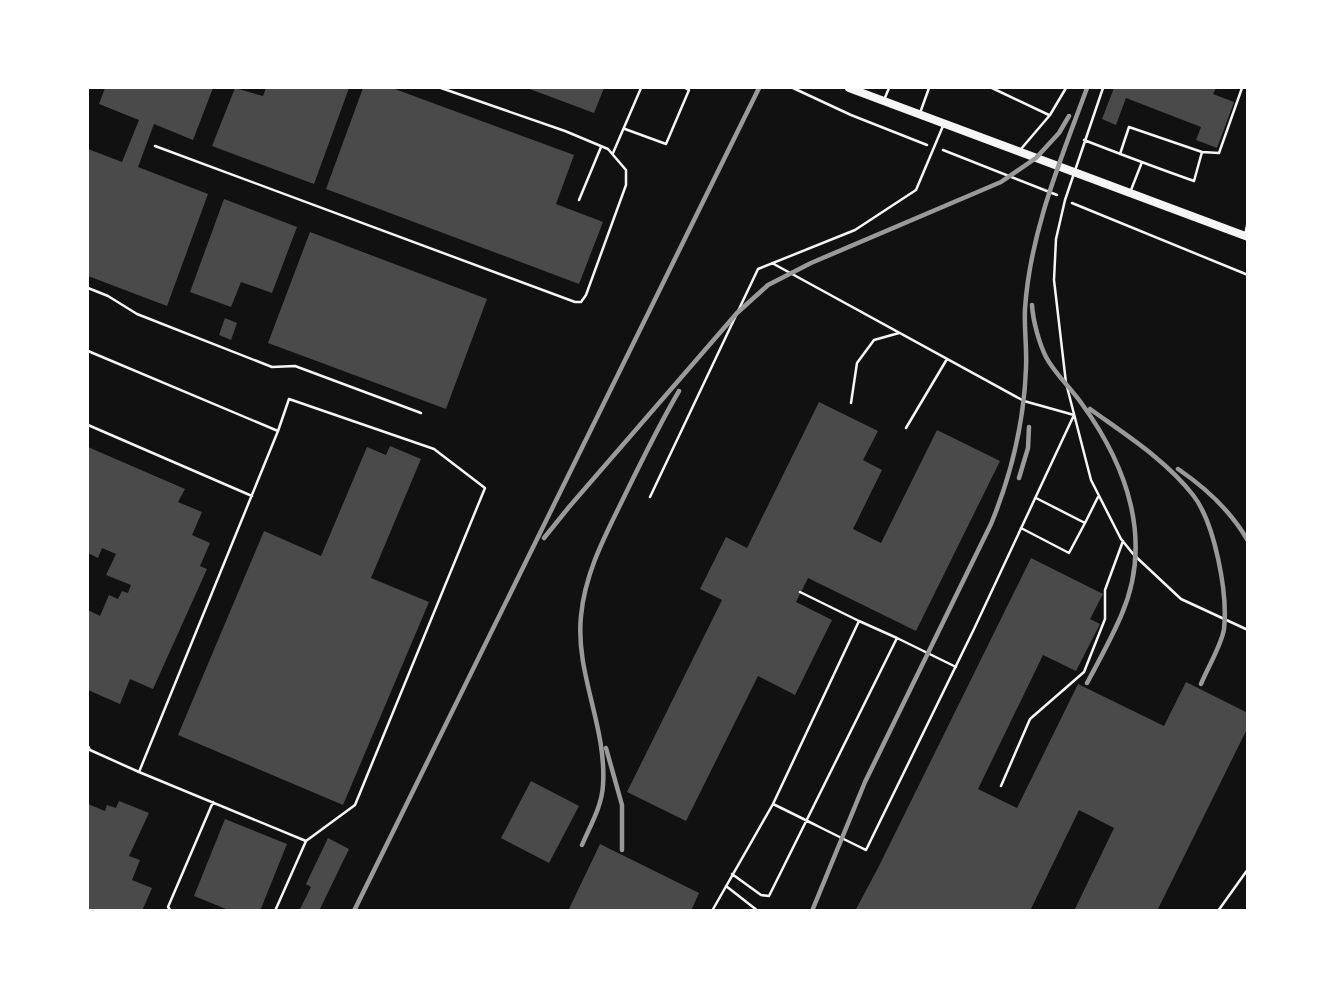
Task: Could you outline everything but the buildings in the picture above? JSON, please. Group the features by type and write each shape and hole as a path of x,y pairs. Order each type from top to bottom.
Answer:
{"street":[{"path":"849,88 1246,236"}],"lane":[{"path":"155,146 581,302 586,295 626,185 626,170 613,153 565,131 441,88"},
{"path":"613,153 641,88"},
{"path":"625,129 666,144 689,90 685,88"},
{"path":"884,100 889,88"},
{"path":"920,113 929,88"},
{"path":"992,88 1050,116"},
{"path":"1019,152 1050,116 1066,88"},
{"path":"1103,88 1065,200 1056,239 1054,280 1066,383 1091,480 1123,541 1181,599 1248,630"},
{"path":"1120,154 1129,127 1202,152 1219,153 1242,88"},
{"path":"650,497 758,269 855,230 916,190 945,123"},
{"path":"1084,141 1194,181 1202,152"},
{"path":"579,200 601,147"},
{"path":"1130,193 1142,162"},
{"path":"1246,236 1248,220"},
{"path":"772,263 1024,401 1074,415"},
{"path":"88,288 108,296 137,314 272,367 295,366 421,413"},
{"path":"850,402 857,363 874,340 899,333"},
{"path":"88,351 278,431"},
{"path":"906,428 947,359"},
{"path":"139,772 289,399 434,449 485,488 355,805 306,841 275,911"},
{"path":"773,804 866,850 956,667 1074,415"},
{"path":"88,425 252,496"},
{"path":"1021,528 1069,553 1099,495"},
{"path":"1036,498 1085,523"},
{"path":"1001,786 1030,719 1084,672 1105,619 1105,590 1123,541"},
{"path":"800,592 956,667"},
{"path":"712,911 773,804 859,621"},
{"path":"732,874 761,895 769,896 897,638"},
{"path":"88,746 90,750 139,772 306,841"},
{"path":"171,911 168,907 213,802"},
{"path":"1218,911 1248,869"},
{"path":"726,886 758,911"}],"path":[{"path":"793,88 851,115 1248,275"}],"railway":[{"path":"354,911 759,88"},
{"path":"812,911 865,782 991,524 1005,486 1023,408 1025,309 1033,252 1048,196 1087,88"},
{"path":"544,538 737,313 768,285 811,263 1001,182 1036,158 1059,133 1069,116"},
{"path":"1032,305 1037,332 1046,357 1082,404 1112,453 1131,505 1135,532 1131,588 1117,625 1087,683"},
{"path":"582,845 598,808 603,785 600,742 582,658 580,637 583,600 604,539 679,391"},
{"path":"1090,409 1171,470 1193,495 1208,523 1222,579 1225,614 1220,642 1201,684"},
{"path":"1019,478 1028,448 1029,427"},
{"path":"1178,469 1217,501 1248,541"},
{"path":"606,748 622,805 622,850"}]}
